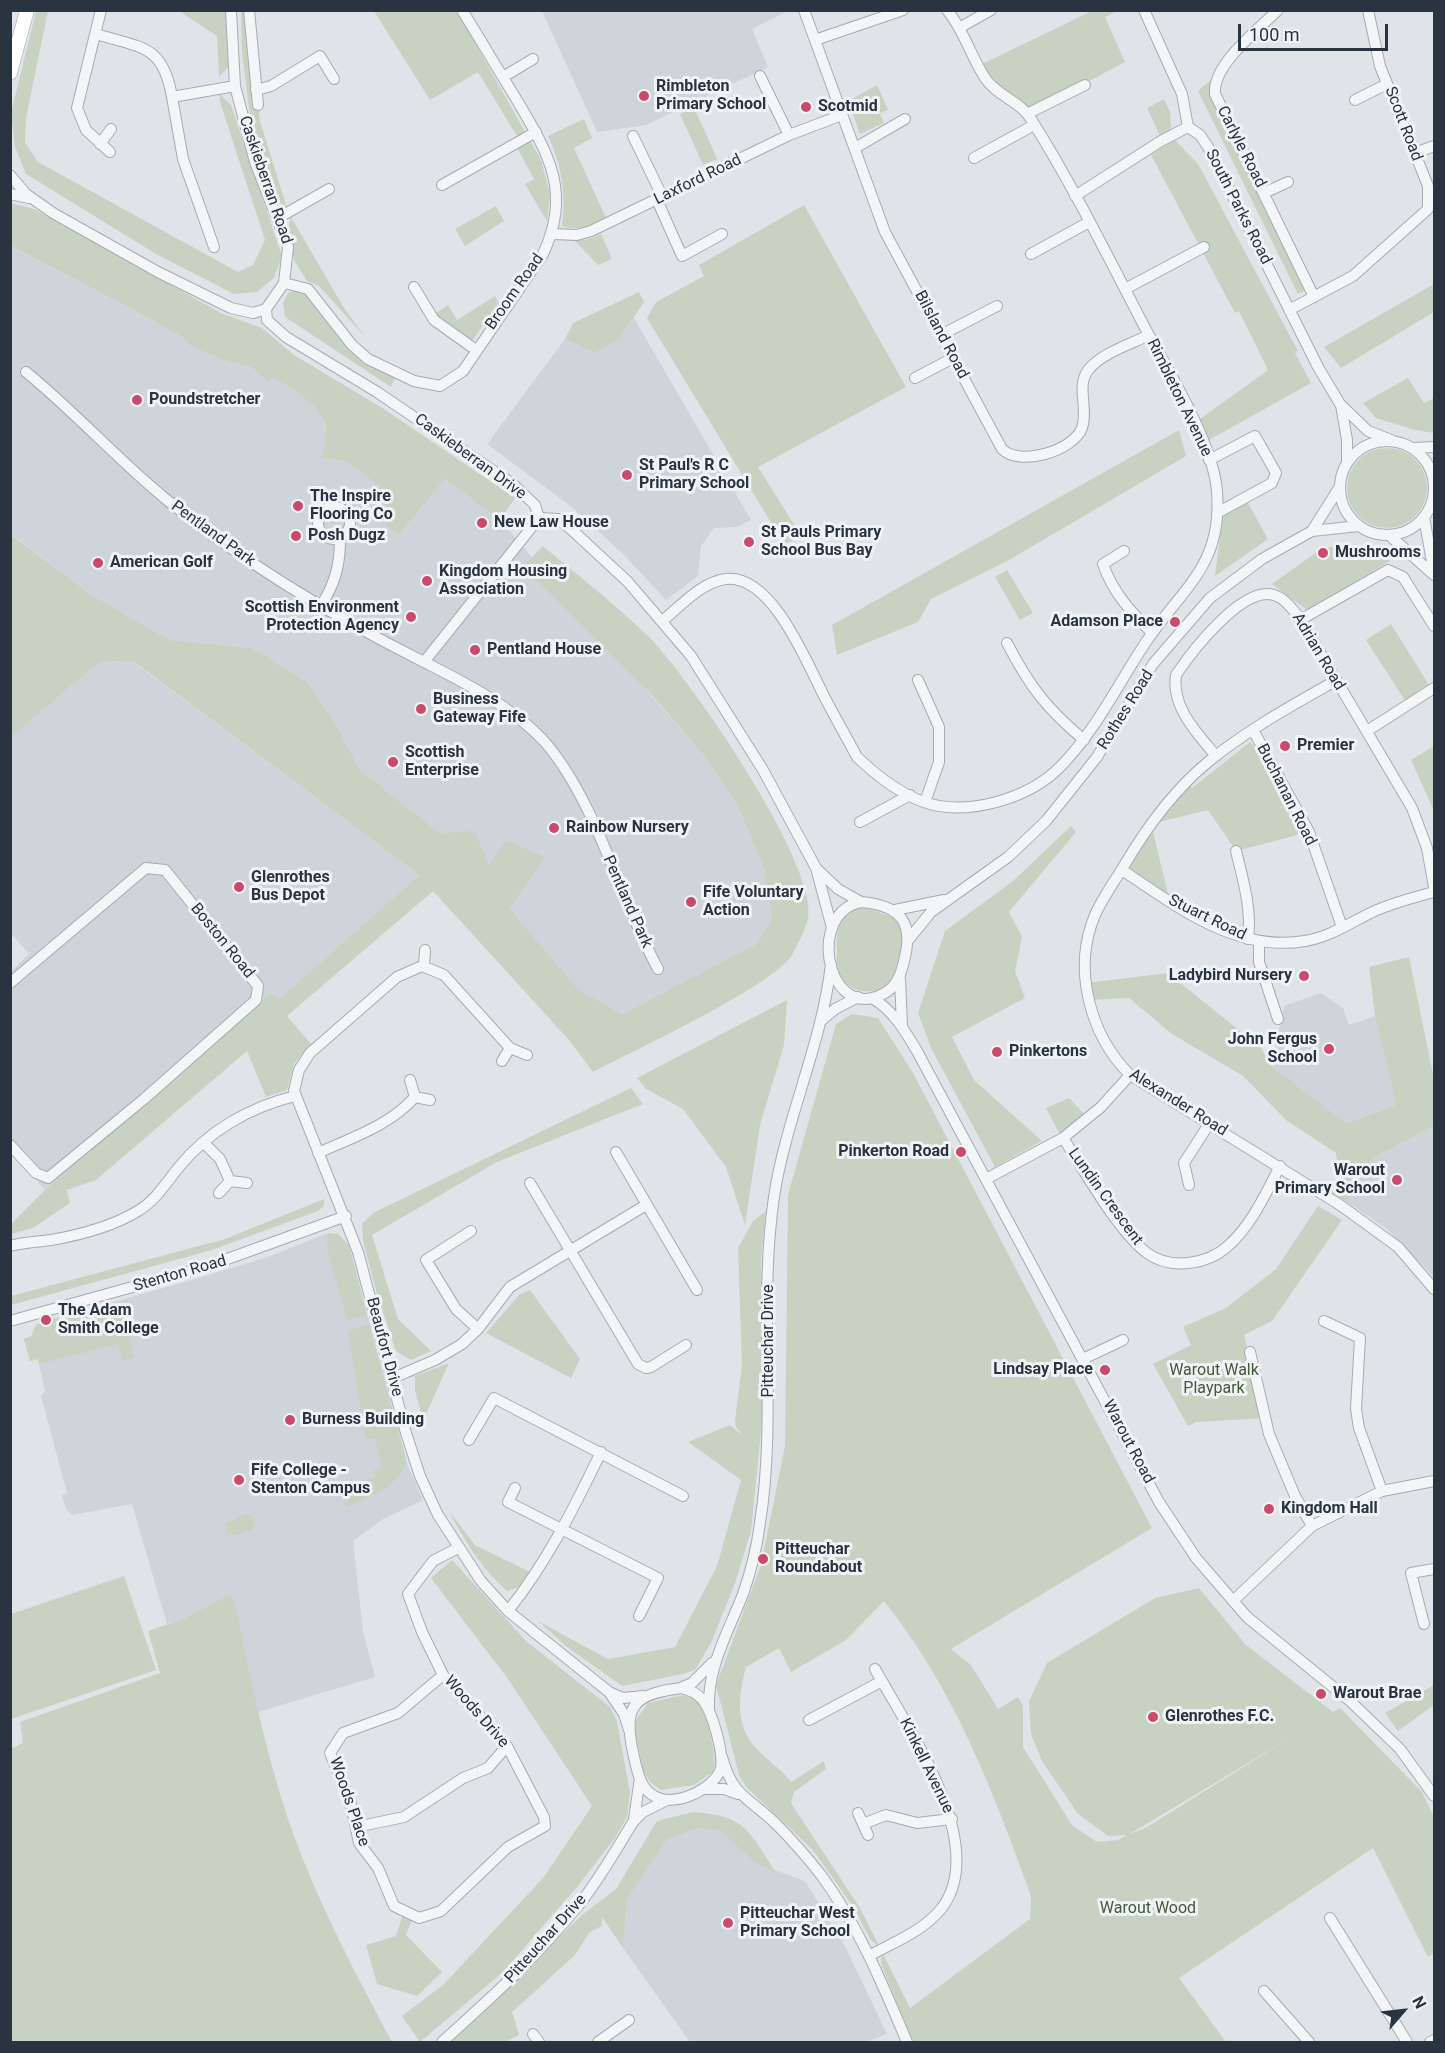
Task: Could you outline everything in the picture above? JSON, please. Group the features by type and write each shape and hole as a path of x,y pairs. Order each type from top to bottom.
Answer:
{"main road":[{"path":"10,74 27,10"}],"street":[{"path":"101,10 77,108 80,121 110,152"},
{"name":"Caskieberran Road","path":"231,10 235,86 255,162 288,247 284,283 266,309"},
{"path":"249,10 258,105"},
{"name":"Broom Road","path":"284,283 308,289 359,353 386,369 414,381 440,386 454,379 533,270 553,234 557,208 555,180 536,132 462,10"},
{"name":"Bilsland Road","path":"804,10 885,232 1002,449 1008,455 1022,458 1046,453 1076,437 1084,418 1082,383 1085,375 1098,361 1149,335"},
{"path":"815,40 903,10"},
{"name":"Rimbleton Avenue","path":"662,621 704,587 716,582 740,580 749,583 780,613 857,756 879,777 925,802 973,806 1020,793 1058,769 1084,740 1152,633 1202,570 1213,541 1217,513 1216,485 1200,436 1125,289 1035,126 1027,114 991,86 947,10"},
{"path":"959,28 991,10"},
{"path":"1075,196 1161,141 1188,127 1182,94 1144,10"},
{"name":"Scott Road","path":"1289,310 1353,276 1425,214 1428,208 1429,194 1387,84 1373,39 1368,10"},
{"name":"Carlyle Road","path":"1273,12 1222,67 1215,85 1216,99 1314,297"},
{"path":"96,34 145,49 156,56 168,74 183,159 214,247"},
{"path":"256,90 271,86 320,56 334,79"},
{"path":"503,77 533,59"},
{"path":"760,76 789,135"},
{"path":"1355,100 1387,84"},
{"path":"1027,114 1085,85"},
{"path":"172,98 235,86"},
{"name":"Laxford Road","path":"553,234 577,235 591,231 789,135 842,115"},
{"path":"855,148 905,119"},
{"path":"974,158 1035,126"},
{"name":"South Parks Road","path":"1188,127 1203,139 1289,310 1341,404 1368,431 1391,440"},
{"path":"100,144 111,129"},
{"path":"442,185 536,132"},
{"path":"633,136 682,256 722,234"},
{"path":"1414,153 1434,146"},
{"path":"10,175 26,194 78,228 217,302 244,312 253,313 266,309"},
{"path":"1264,193 1288,182"},
{"path":"278,218 329,189"},
{"path":"10,194 37,201"},
{"path":"1031,254 1089,222"},
{"path":"1125,289 1204,247"},
{"path":"414,287 434,320 476,350"},
{"path":"941,335 997,306"},
{"name":"Caskieberran Drive","path":"266,309 267,320 286,337 377,392 514,485 535,505 539,518"},
{"path":"915,378 952,358"},
{"name":"Pentland Park","path":"26,372 167,500 236,552 321,606 491,699 542,740 568,775 591,818 658,969"},
{"name":"South Parks Road","path":"1341,404 1347,440 1347,461"},
{"path":"1209,460 1255,436 1276,473 1272,483 1217,513"},
{"path":"1413,448 1428,465 1434,486 1432,503 1424,517 1408,530 1389,536 1378,535 1359,526 1344,509 1339,488 1347,461 1366,445 1391,440 1413,448 1434,447"},
{"name":"Rothes Road","path":"1312,531 1339,488"},
{"path":"1424,517 1434,575"},
{"path":"424,662 539,518 558,519 628,582 691,656 739,730 816,868 831,928 831,964 839,985 858,997 872,998 882,1004 902,1026"},
{"name":"Rothes Road","path":"947,899 1008,857 1051,815 1096,757 1153,664 1197,611 1250,567 1312,531 1359,526"},
{"path":"1389,536 1434,575"},
{"path":"321,606 334,583 340,565 340,539"},
{"path":"1124,551 1103,564 1105,571 1123,603 1152,633"},
{"path":"1300,620 1388,570 1403,577 1434,626"},
{"name":"Adrian Road","path":"1216,756 1184,714 1175,693 1176,675 1232,612 1249,597 1276,595 1284,600 1300,620 1412,808 1427,848 1434,887"},
{"path":"1007,643 1027,682 1056,717 1084,740"},
{"path":"918,680 939,727 939,762 925,802"},
{"name":"Alexander Road","path":"1335,681 1252,730 1216,756 1167,803 1094,917 1085,956 1089,1000 1101,1035 1110,1052 1130,1075 1280,1166 1398,1247 1434,1289"},
{"path":"1367,731 1434,688"},
{"name":"Buchanan Road","path":"1252,730 1309,832 1342,927"},
{"path":"860,822 910,795"},
{"path":"1236,851 1247,898 1250,926 1248,939"},
{"name":"Boston Road","path":"10,983 146,867 165,870 258,986 256,1000 144,1099 48,1178 36,1173 10,1145"},
{"path":"816,868 838,889 861,902 895,910 947,899"},
{"name":"Stuart Road","path":"1122,870 1204,921 1259,943 1306,941 1393,904 1434,892"},
{"path":"902,1026 900,975 909,939 931,912 947,899"},
{"path":"831,928 839,912 852,904 861,902"},
{"path":"895,910 906,925 909,939"},
{"path":"1259,943 1259,962 1278,1019"},
{"path":"424,966 425,950"},
{"name":"Pitteuchar Drive","path":"710,1710 709,1688 714,1660 743,1592 760,1523 769,1452 768,1287 774,1197 799,1092 822,1020 831,964"},
{"path":"10,1246 99,1228 140,1210 157,1195 180,1166 204,1143 240,1115 295,1096 295,1080 303,1060 398,977 424,966 444,975 510,1048 527,1055"},
{"path":"872,998 891,989 900,975"},
{"path":"822,1020 835,1009 858,997"},
{"name":"Warout Road","path":"902,1026 1172,1523 1196,1558 1263,1632 1349,1700 1400,1749 1434,1796"},
{"path":"502,1061 510,1048"},
{"path":"986,1179 1063,1138 1101,1107 1130,1075"},
{"path":"410,1080 415,1097"},
{"name":"Beaufort Drive","path":"295,1096 346,1216 393,1378 406,1433 420,1476 438,1515 482,1581 508,1611 609,1692 623,1698 649,1696"},
{"path":"415,1097 430,1100"},
{"path":"318,1152 385,1123 415,1097"},
{"path":"1189,1185 1184,1163 1209,1124"},
{"name":"Lundin Crescent","path":"1063,1138 1130,1236 1147,1253 1170,1262 1201,1261 1229,1245 1262,1200 1280,1166"},
{"path":"204,1143 220,1159 230,1181"},
{"path":"616,1152 697,1290"},
{"path":"230,1181 247,1183"},
{"path":"219,1193 230,1181"},
{"path":"530,1183 641,1367 651,1367 686,1345"},
{"path":"393,1378 449,1353 478,1329 510,1287 646,1205"},
{"name":"Stenton Road","path":"10,1321 208,1266 346,1216"},
{"path":"471,1231 426,1260 456,1309 478,1329"},
{"path":"1324,1321 1360,1338 1356,1409 1359,1428 1382,1491"},
{"path":"1083,1359 1123,1340"},
{"path":"1250,1352 1269,1434 1295,1496 1312,1526"},
{"path":"469,1440 494,1398 683,1496"},
{"path":"508,1611 529,1585 563,1531 601,1452"},
{"path":"1233,1601 1312,1526 1382,1491 1434,1481"},
{"path":"515,1488 508,1502 658,1578 639,1616"},
{"name":"Woods Drive","path":"458,1548 433,1561 408,1594 422,1632 443,1675 507,1746 544,1817 545,1826"},
{"path":"1424,1624 1411,1573 1434,1569"},
{"name":"Pitteuchar Drive","path":"677,1689 692,1683 714,1660"},
{"name":"Kinkell Avenue","path":"868,1956 923,1927 942,1907 956,1880 956,1836 945,1800 876,1669"},
{"name":"Woods Place","path":"443,1675 398,1713 342,1733 330,1753 350,1800 359,1843 378,1868 394,1906 419,1918 441,1911 507,1847 545,1826"},
{"path":"809,1720 882,1681"},
{"path":"722,1757 722,1769 717,1777 702,1790 682,1798 668,1800 650,1793 640,1776 629,1731 628,1718 632,1709 637,1702 649,1696 677,1689 696,1694 710,1710 727,1776 739,1794 773,1821 810,1862 844,1909 868,1956 904,2042"},
{"name":"Beaufort Drive","path":"609,1692 624,1714 629,1731"},
{"path":"356,1827 404,1817 464,1778 488,1768 507,1746"},
{"name":"Pitteuchar Drive","path":"633,1822 638,1807 640,1776"},
{"path":"702,1790 724,1789 739,1794"},
{"name":"Pitteuchar Drive","path":"442,2043 516,1975 580,1904 633,1822 643,1812 668,1800"},
{"path":"858,1813 868,1835"},
{"path":"863,1824 886,1815 917,1823 952,1819"},
{"path":"1330,1918 1407,2043"},
{"path":"1264,1991 1309,2043"},
{"path":"598,2043 629,2020"},
{"path":"1430,2043 1434,2040"}],"shaded area":[{"name":"Rimbleton Primary School","path":"542,11 788,11 752,29 768,67 646,125 597,132"},
{"path":"10,246 150,319 184,338 190,346 223,360 251,367 268,382 274,378 311,402 323,414 327,442 379,486 400,534 445,479 500,520 709,762 739,809 764,869 772,920 756,944 622,1014 578,989 440,833 360,770 332,717 307,682 252,648 170,640 92,595 11,534"},
{"name":"St Paul's R C Primary School","path":"634,318 751,520 737,527 714,528 701,546 698,576 666,600 623,554 572,507 487,444 565,339 595,353 620,338"},
{"path":"132,661 419,875 279,999 271,993 45,1190 11,1152 11,971 29,954 11,933 11,737 100,662"},
{"name":"John Fergus School","path":"1321,993 1343,1008 1349,1025 1375,1016 1396,1105 1345,1123 1271,1066 1284,1006"},
{"name":"Warout Primary School","path":"1434,1126 1434,1277 1386,1228 1347,1202 1373,1158"},
{"name":"Fife College - Stenton Campus","path":"328,1233 338,1234 349,1246 408,1466 423,1500 383,1519 353,1541 363,1631 375,1677 258,1712 228,1595 183,1619 167,1624 132,1504 72,1515 66,1509 62,1495 67,1493 41,1396 45,1391 38,1359 30,1361 24,1339 32,1336 34,1328 41,1322 268,1257"},
{"name":"Pitteuchar West Primary School","path":"698,1828 721,1831 753,1862 805,1881 845,1946 887,2034 866,2042 690,2042 623,1948 627,1900 667,1840"}],"green space":[{"path":"36,11 48,11 26,118 25,142 38,162 238,272 253,265 265,240 220,102 220,94 231,105 282,256 274,278 257,292 234,294 156,254 26,174 15,147 11,113"},
{"path":"179,11 226,11 228,67 219,77 217,36"},
{"path":"241,11 249,11 260,121 287,208 274,198 251,124 242,53"},
{"path":"374,11 457,11 541,160 550,194 547,221 525,184 534,179 515,144 520,141 478,72 430,100"},
{"path":"1092,11 1118,11 1105,17 1125,62 1027,114 978,66"},
{"path":"1212,79 1212,98 1306,290 1298,294 1198,91"},
{"path":"877,85 888,110 880,113 884,123 860,134 848,101"},
{"path":"1164,99 1170,112 1171,131 1160,136 1147,108"},
{"path":"694,107 717,159 703,165 680,114"},
{"path":"584,119 592,138 574,148 606,218 584,227 568,228 562,226 562,180 557,158 548,136"},
{"path":"1174,139 1198,164 1298,351 1295,353 1311,383 1209,440 1200,419 1268,370 1239,311 1235,313 1151,155"},
{"path":"10,203 34,209 221,313 262,328 294,355 384,409 515,498 500,520 445,479 399,535 387,527 379,486 347,461 321,458 326,442 326,429 323,418 308,401 274,378 268,382 251,367 223,360 190,346 184,338 150,319 11,246"},
{"path":"804,205 906,387 758,467 802,537 784,544 647,318 656,302 704,276 699,265"},
{"path":"496,206 504,221 465,246 455,229"},
{"path":"291,217 344,308 366,338 319,286 307,281 294,260 288,228"},
{"path":"601,234 612,259 598,265 574,240 585,240"},
{"path":"1434,284 1434,312 1341,368 1324,347"},
{"path":"300,289 320,305 363,361 395,378 391,387 285,317 283,303 288,293"},
{"path":"639,292 644,302 620,338 595,353 565,339 573,323"},
{"path":"495,296 499,304 468,346 431,316 448,305 457,320"},
{"path":"1408,378 1424,403 1434,398 1434,433 1415,430 1376,418 1363,403"},
{"path":"1179,430 1186,456 1009,560 931,599 918,622 837,655 832,625"},
{"path":"1387,448 1402,451 1415,460 1424,473 1427,488 1424,503 1415,516 1402,525 1387,528 1372,525 1359,516 1350,503 1347,488 1350,473 1359,460 1372,451"},
{"path":"1248,503 1268,539 1215,576 1223,512"},
{"path":"10,534 92,595 170,640 252,648 307,682 332,717 360,770 440,833 475,831 489,866 506,840 545,857 509,909 578,989 622,1014 756,944 772,920 764,869 739,809 709,762 653,696 523,567 543,546 647,635 691,688 747,771 793,857 806,892 808,918 792,955 780,968 731,1000 593,1072 569,1040 433,891 287,1016 311,1044 294,1064 287,1090 266,1097 247,1051 96,1180 67,1190 70,1203 33,1228 11,1234 11,1224 45,1190 271,993 279,999 419,875 133,661 100,662 11,737"},
{"path":"1346,544 1383,555 1390,561 1307,610 1272,584 1321,549"},
{"path":"1007,570 1033,613 1020,620 995,577"},
{"path":"1391,624 1432,690 1408,705 1366,640"},
{"path":"1250,742 1271,763 1309,832 1236,851 1208,810 1151,824 1187,783 1192,788"},
{"path":"1434,746 1434,811 1411,760"},
{"path":"1151,824 1170,902 1122,870"},
{"path":"1071,826 1076,832 1009,912 1022,937 1015,971 1025,998 952,1037 974,1080 1042,1141 995,1167 931,1048 918,1013 945,931 1013,881"},
{"path":"857,908 870,909 893,917 900,927 901,949 894,975 883,987 876,990 855,989 843,980 838,970 838,930 842,920"},
{"path":"1409,957 1434,1079 1434,1126 1373,1158 1347,1202 1331,1193 1339,1176 1336,1153 1286,1120 1243,1076 1172,1034 1129,998 1089,1000 1086,983 1168,973 1261,1048 1271,1066 1346,1123 1396,1105 1375,1016 1369,967"},
{"path":"787,1000 784,1045 760,1125 745,1225 726,1167 683,1109 646,1089 637,1078"},
{"name":"Warout Wood","path":"852,1014 878,1018 913,1073 1152,1528 951,1649 971,1665 998,1709 1018,1697 1023,1706 1023,1747 1072,1825 1097,1842 1118,1840 1127,1835 1108,1836 1078,1814 1042,1761 1031,1734 1029,1701 1047,1663 1155,1598 1199,1588 1246,1645 1333,1712 1340,1708 1422,1792 1434,1817 1434,1953 1428,1957 1373,1848 1179,1978 1226,2042 913,2042 881,1964 882,1952 910,2008 1030,1919 1031,1896 987,1780 970,1742 932,1670 884,1601 846,1640 791,1672 779,1648 746,1667 740,1702 742,1723 752,1744 791,1782 824,1761 826,1769 794,1792 791,1803 860,1908 879,1947 870,1939 854,1908 813,1850 746,1787 739,1775 716,1685 761,1565 785,1446 788,1195 836,1024","holes":["1290,1738 1147,1827 1128,1835"]},
{"path":"631,1088 643,1104 497,1162 372,1235 398,1319 431,1351 411,1360 396,1351 377,1294 363,1241 362,1224 373,1213"},
{"path":"1069,1098 1086,1116 1060,1135 1046,1108"},
{"path":"324,1199 324,1206 318,1211 212,1250 11,1305 11,1296 225,1239"},
{"name":"Warout Walk Playpark","path":"1318,1206 1342,1220 1272,1321 1244,1335 1265,1418 1197,1422 1188,1426 1153,1364 1191,1345 1183,1327 1226,1308 1276,1269"},
{"path":"766,1211 761,1259 765,1392 751,1531 735,1583 711,1643 695,1670 622,1686 567,1647 538,1621 608,1659 675,1647 717,1566 741,1480 688,1442 730,1425 743,1436 736,1427 735,1420 742,1365 738,1248 753,1221"},
{"path":"328,1233 338,1234 349,1245 367,1315 347,1320 327,1248"},
{"path":"530,1290 580,1359 571,1378 486,1333 519,1295"},
{"path":"113,1302 122,1311 134,1358 123,1361 118,1344 39,1364 38,1359 30,1361 24,1339 32,1336 36,1325"},
{"path":"369,1324 406,1459 403,1468 392,1483 347,1507 343,1503 349,1501 345,1486 375,1478 374,1470 382,1467 375,1438 366,1439 364,1431 348,1331"},
{"path":"449,1363 423,1421 415,1391 415,1376"},
{"path":"449,1511 475,1545 530,1572 519,1587 507,1591 489,1573 468,1544"},
{"path":"248,1513 255,1520 253,1529 237,1535 227,1533 225,1523"},
{"path":"452,1560 527,1642 610,1707 617,1721 630,1793 627,1817 615,1838 577,1887 503,1972 420,2042 402,2016 443,1985 543,1878 592,1806 508,1679 431,1578"},
{"path":"124,1576 156,1670 11,1719 11,1614"},
{"path":"228,1595 231,1596 237,1613 265,1740 287,1816 309,1874 335,1931 392,2042 11,2042 10,1749 23,1743 20,1722 160,1673 148,1631 183,1619"},
{"path":"1434,1685 1434,1705 1398,1731 1385,1713"},
{"path":"683,1695 696,1701 703,1710 713,1747 714,1771 694,1785 661,1790 651,1783 643,1771 635,1730 636,1720 648,1703"},
{"path":"693,1812 724,1817 744,1828 759,1845 776,1872 753,1862 721,1831 698,1828 667,1840 627,1900 623,1948 602,1917 602,1926 590,1932 574,1956 512,2012 519,2035 505,2042 451,2042 582,1915 616,1889 657,1821"},
{"path":"404,1911 414,1915 406,1935 442,1972 417,1996 377,1984 366,1945 396,1936"}],"place":[{"name":"Rimbleton Primary School","path":"644,96"},
{"name":"Scotmid","path":"806,107"},
{"name":"Poundstretcher","path":"137,400"},
{"name":"St Paul's R C Primary School","path":"627,475"},
{"name":"The Inspire Flooring Co","path":"298,506"},
{"name":"New Law House","path":"482,523"},
{"name":"Posh Dugz","path":"296,536"},
{"name":"St Pauls Primary School Bus Bay","path":"749,542"},
{"name":"Mushrooms","path":"1323,553"},
{"name":"American Golf","path":"98,563"},
{"name":"Kingdom Housing Association","path":"427,581"},
{"name":"Scottish Environment Protection Agency","path":"411,617"},
{"name":"Adamson Place","path":"1175,622"},
{"name":"Pentland House","path":"475,650"},
{"name":"Business Gateway Fife","path":"421,709"},
{"name":"Premier","path":"1285,746"},
{"name":"Scottish Enterprise","path":"393,762"},
{"name":"Rainbow Nursery","path":"554,828"},
{"name":"Glenrothes Bus Depot","path":"239,887"},
{"name":"Fife Voluntary Action","path":"691,902"},
{"name":"Ladybird Nursery","path":"1304,976"},
{"name":"John Fergus School","path":"1329,1049"},
{"name":"Pinkertons","path":"997,1052"},
{"name":"Pinkerton Road","path":"961,1152"},
{"name":"Warout Primary School","path":"1397,1180"},
{"name":"The Adam Smith College","path":"46,1320"},
{"name":"Lindsay Place","path":"1105,1370"},
{"name":"Burness Building","path":"290,1420"},
{"name":"Fife College - Stenton Campus","path":"239,1480"},
{"name":"Kingdom Hall","path":"1269,1509"},
{"name":"Pitteuchar Roundabout","path":"763,1559"},
{"name":"Warout Brae","path":"1321,1694"},
{"name":"Glenrothes F.C.","path":"1153,1717"},
{"name":"Pitteuchar West Primary School","path":"728,1923"}]}
